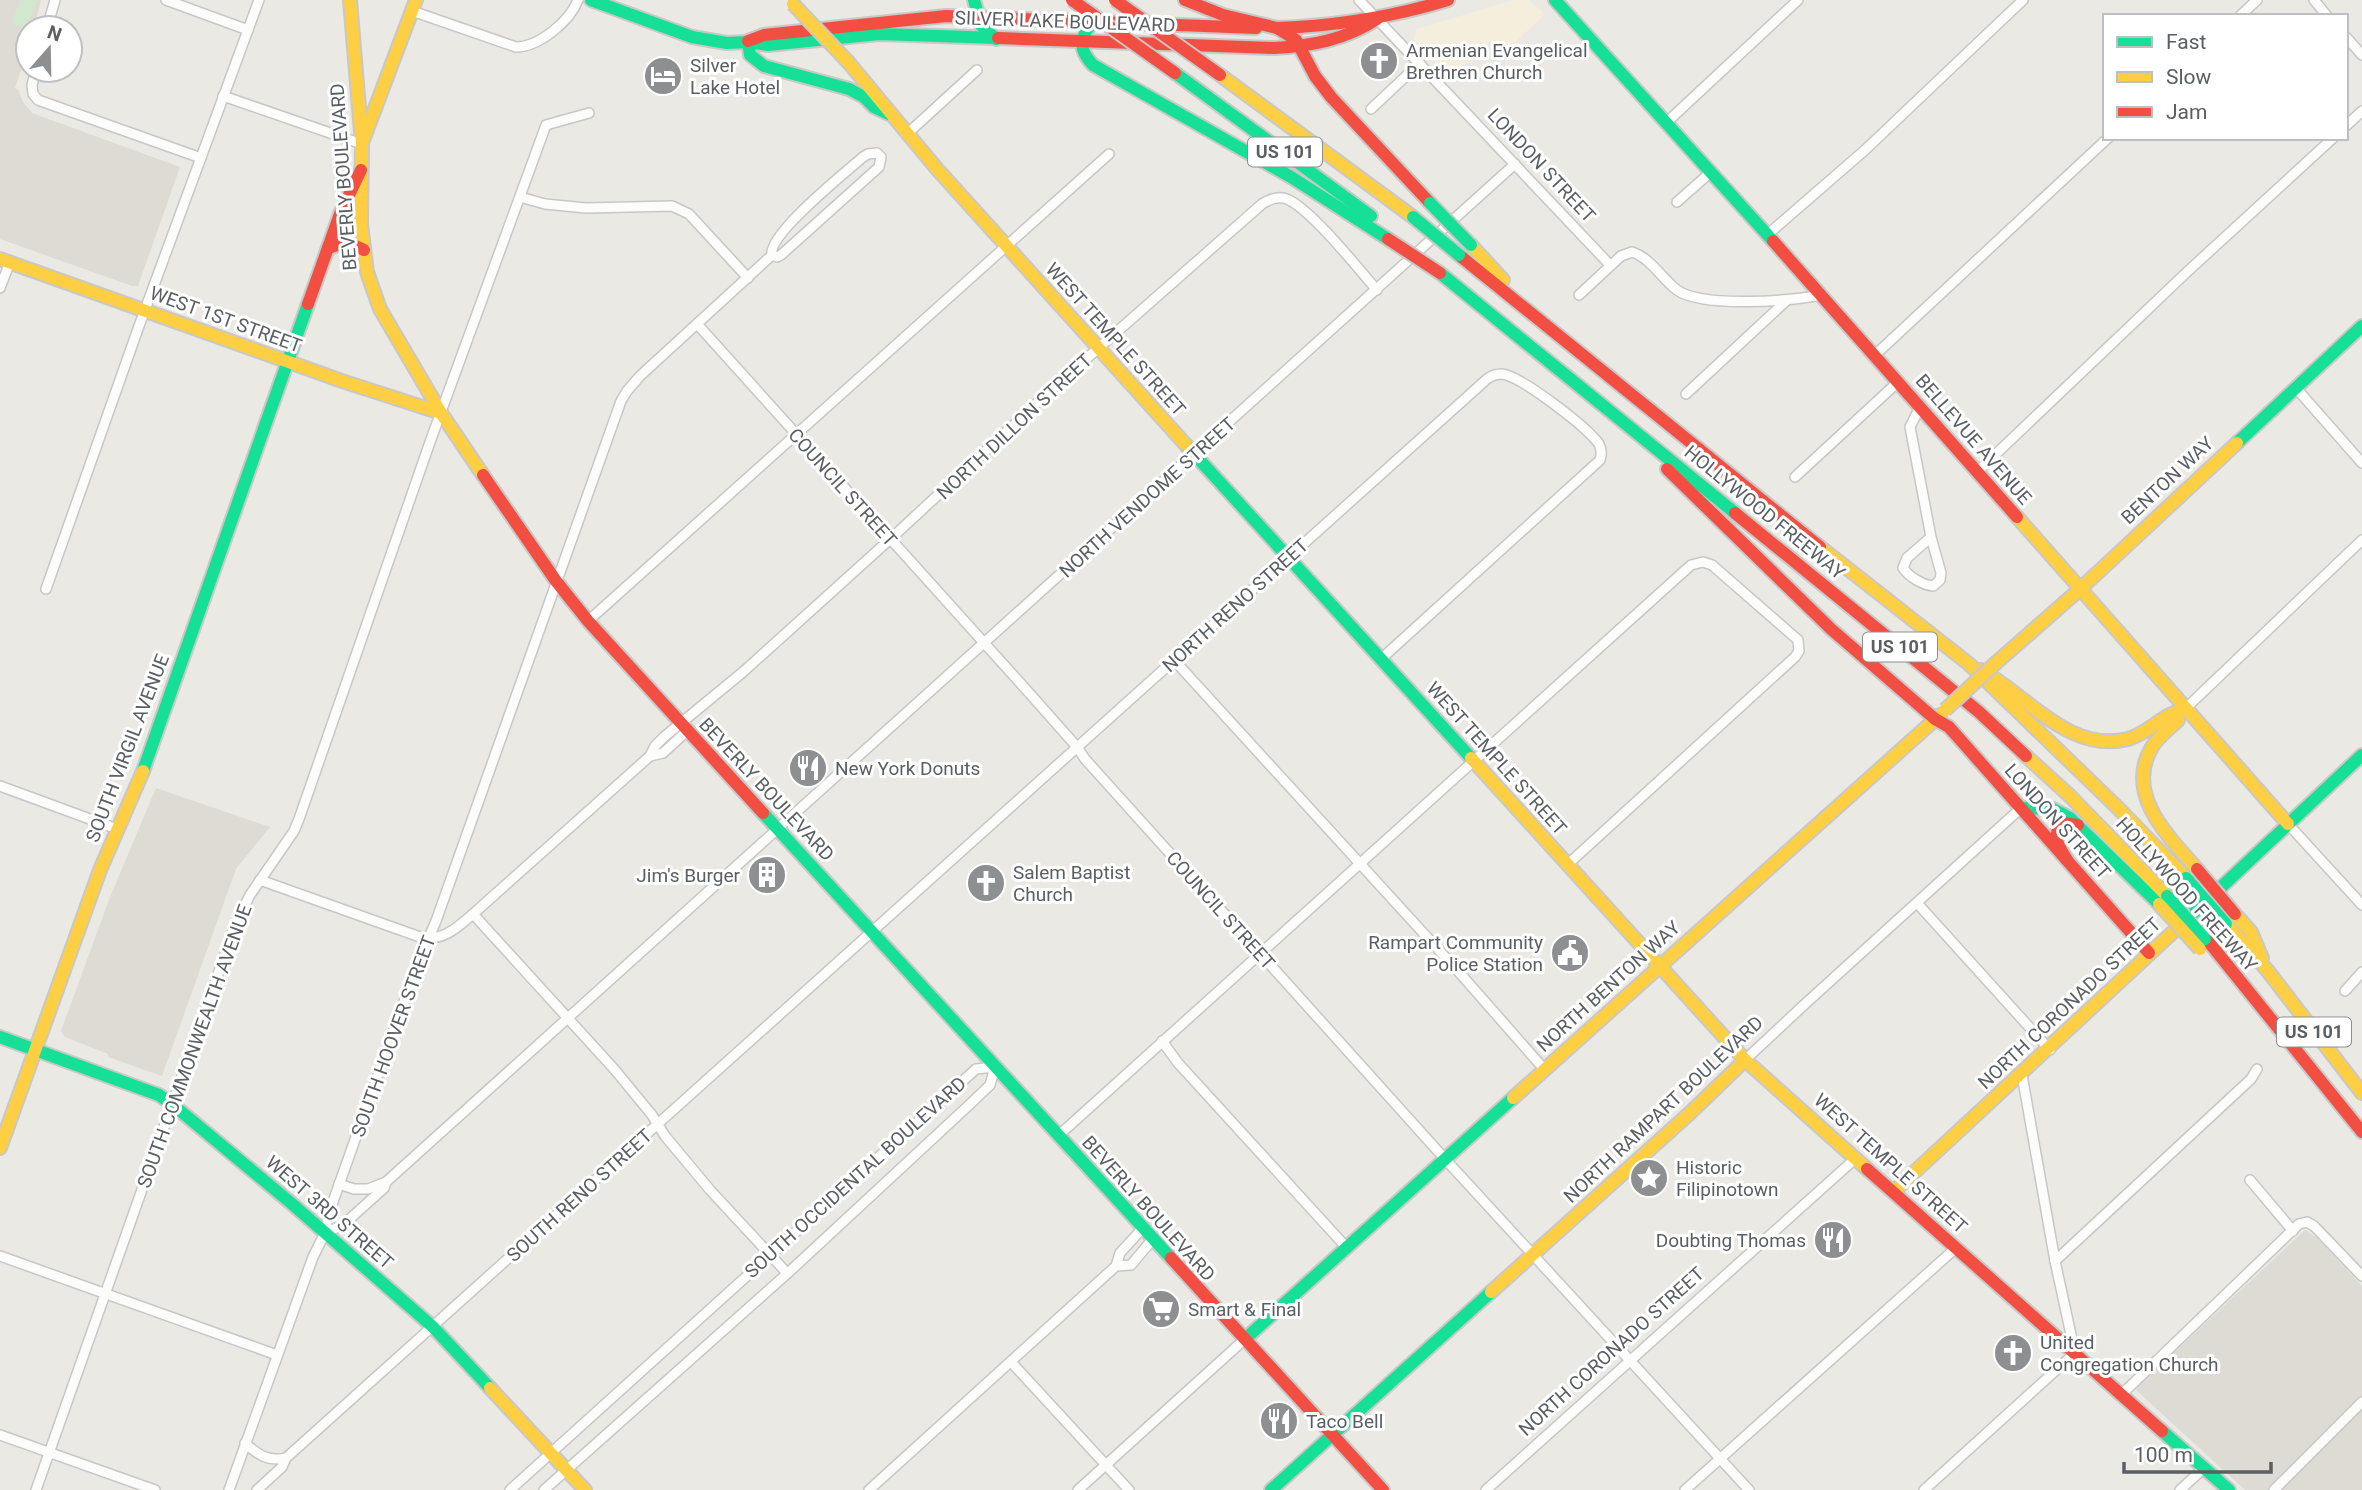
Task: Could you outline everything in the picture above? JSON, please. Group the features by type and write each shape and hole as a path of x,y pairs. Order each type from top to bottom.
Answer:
{"main road":[{"name":"BEVERLY BOULEVARD","path":"351,0 362,144 364,250 380,309 441,413 556,581 588,621 684,727 1382,1490"},
{"name":"SILVER LAKE BOULEVARD","path":"591,0 692,37 768,45 879,34 1273,48 1324,42 1361,31 1377,19"},
{"path":"974,0 981,25 996,39"},
{"name":"HOLLYWOOD FREEWAY","path":"1072,0 1175,73 1440,273 1979,712 2070,796 2163,900"},
{"name":"HOLLYWOOD FREEWAY","path":"1115,0 1311,139 1413,217 1877,594 1969,664 2231,919 2362,1093"},
{"path":"1185,0 1223,15 1277,28 1290,35 1301,46 1315,76 1331,97 1535,315"},
{"name":"SILVER LAKE BOULEVARD","path":"748,42 764,35 912,18 977,17 1175,26 1315,27 1377,19 1448,0"},
{"name":"BELLEVUE AVENUE","path":"1555,0 1712,172 2288,824"},
{"name":"WEST TEMPLE STREET","path":"791,2 849,64 1005,246 1745,1060 2229,1490"},
{"path":"362,144 414,6"},
{"path":"1094,21 1085,31 1081,42 1082,51 1086,58 1102,71 1280,170 1390,237"},
{"path":"748,42 750,55 764,66 849,89 864,97 874,107 893,116"},
{"name":"SOUTH VIRGIL AVENUE","path":"0,1148 100,870 144,768 340,214 361,170"},
{"path":"328,248 347,242 364,250"},
{"name":"WEST 1ST STREET","path":"5,261 288,362 441,413"},
{"name":"BENTON WAY","path":"1997,662 2079,590 2362,326"},
{"name":"LONDON STREET","path":"1617,417 1709,512 1840,640 1935,719 1949,727 2148,953"},
{"name":"NORTH BENTON WAY","path":"1245,1339 1997,662"},
{"path":"1969,664 1999,678 2059,728 2086,740 2112,742 2136,737 2149,731 2177,710 2185,709 2182,717 2150,749 2143,772 2142,791 2151,813 2164,832 2197,869 2231,919"},
{"name":"NORTH CORONADO STREET","path":"1894,1191 2050,1050 2148,953 2362,755"},
{"path":"2021,808 2053,809 2062,812 2163,900"},
{"path":"2067,860 2056,842 2056,831 2062,824 2073,822 2078,825"},
{"name":"US 101","path":"2163,900 2280,1030 2362,1132"},
{"name":"WEST 3RD STREET","path":"0,1037 159,1095 172,1104 433,1327 585,1490"},
{"name":"NORTH RAMPART BOULEVARD","path":"1272,1490 1690,1113 1745,1060"}],"street":[{"path":"166,0 248,30"},
{"path":"46,589 259,0"},
{"path":"414,6 516,47 525,47 540,41 572,12 578,0"},
{"name":"LONDON STREET","path":"1359,0 1610,265"},
{"path":"1667,122 1798,0"},
{"path":"1767,235 1865,149 2023,0"},
{"path":"2242,14 2257,0"},
{"path":"2314,0 2326,14"},
{"path":"2348,39 2362,55"},
{"path":"1371,109 1420,63"},
{"path":"907,134 977,70"},
{"path":"32,84 33,94 38,100 201,158"},
{"path":"223,96 362,144"},
{"path":"2348,124 2362,111"},
{"name":"SOUTH COMMONWEALTH AVENUE","path":"36,1490 236,923 250,895 294,831 299,819 441,413 546,125 589,113"},
{"path":"1874,356 2106,140"},
{"path":"1977,472 2331,140"},
{"path":"877,153 881,157 879,167 837,205 781,255 772,255 773,243 784,230 854,165 868,154 877,153"},
{"path":"588,621 1109,154"},
{"name":"NORTH VENDOME STREET","path":"325,1233 343,1226 384,1188 386,1182 777,828 1516,164"},
{"path":"1677,202 1712,172"},
{"path":"520,197 564,207 663,205 680,208 697,222 748,278"},
{"name":"NORTH DILLON STREET","path":"430,939 446,935 473,914 650,757 655,746 684,727 1099,348 1262,204 1275,198 1287,199 1305,211 1377,290"},
{"path":"1579,295 1610,265 1624,254 1632,252 1648,261 1677,290 1695,298 1786,301 1821,295"},
{"name":"SOUTH HOOVER STREET","path":"229,1490 313,1257 325,1233 328,1213 417,965 430,939 556,581 627,390 772,255"},
{"path":"0,288 5,261"},
{"path":"1686,394 1786,301"},
{"name":"COUNCIL STREET","path":"698,325 1077,747 1085,760 1749,1490"},
{"name":"NORTH RENO STREET","path":"873,932 1494,375 1507,375 1559,407 1585,429 1598,444 1602,455 1598,464 1381,659"},
{"path":"1795,477 1898,382"},
{"path":"2296,388 2362,463"},
{"path":"1920,407 1910,427 1931,537 1941,573 1940,580 1933,586 1906,573 1903,568 1907,558 1931,537"},
{"path":"2185,709 2362,540"},
{"path":"1058,1136 1691,565 1707,563 1715,567 1798,640 1799,651 1567,865"},
{"path":"1174,660 1544,1069"},
{"path":"0,786 117,829"},
{"name":"NORTH RAMPART BOULEVARD","path":"1745,1060 2021,808"},
{"name":"BELLEVUE AVENUE","path":"2288,824 2362,905"},
{"path":"260,880 430,939"},
{"path":"1916,903 2050,1050"},
{"path":"473,914 615,1070 710,1190 787,1273"},
{"name":"SOUTH RENO STREET","path":"257,1490 282,1467 286,1458 873,932"},
{"path":"2345,991 2362,972"},
{"path":"1162,1041 1178,1063 1346,1248"},
{"name":"SOUTH OCCIDENTAL BOULEVARD","path":"510,1490 976,1069 995,1067 990,1085 787,1273 544,1490"},
{"path":"2055,1261 2251,1079 2258,1069"},
{"path":"1924,1490 2075,1353 2055,1261 2022,1075"},
{"name":"NORTH CORONADO STREET","path":"1486,1490 1856,1158"},
{"path":"2250,1180 2293,1231"},
{"path":"340,1184 354,1189 368,1189 386,1182"},
{"path":"2122,1394 2299,1224 2306,1222 2314,1226 2362,1276"},
{"path":"869,1490 1116,1266 1120,1253 1142,1229"},
{"path":"1116,1266 1131,1265 1152,1240"},
{"path":"1685,1490 1957,1247"},
{"path":"0,1256 277,1355"},
{"path":"1078,1490 1245,1339"},
{"path":"1011,1362 1129,1490"},
{"path":"2274,1490 2362,1402"},
{"path":"0,1434 155,1490"},
{"path":"246,1443 257,1454 269,1459 286,1458"},
{"path":"2180,1490 2204,1468"}],"shaded area":[{"path":"0,0 41,0 38,14 14,14 14,84 32,113 180,167 138,286 0,239"},
{"path":"1513,0 1529,0 1545,14 1503,54 1490,41 1449,77 1414,39 1417,29"},
{"path":"156,788 270,827 236,869 162,1076 108,1057 108,1054 65,1037 61,1031 110,897"},
{"path":"2305,1230 2317,1238 2362,1286 2362,1490 2245,1490 2135,1389"}],"green space":[{"path":"20,0 37,0 32,14 15,14"}],"traffic: fast":[{"path":"591,0 692,37 727,43 768,45 879,34 998,38"},
{"path":"974,0 981,25 996,39"},
{"path":"1555,0 1773,241"},
{"path":"1094,21 1085,32 1082,43 1085,54 1093,65 1291,177 1388,239"},
{"path":"748,42 750,55 764,66 849,89 889,114"},
{"path":"1175,73 1371,216"},
{"path":"1430,203 1471,245"},
{"path":"1413,217 1459,255"},
{"path":"1440,273 1735,513"},
{"path":"143,771 308,304"},
{"path":"2237,443 2362,326"},
{"path":"1186,445 1471,758"},
{"path":"2185,921 2362,755"},
{"path":"2021,808 2053,809 2070,818 2159,904"},
{"path":"763,813 1171,1258"},
{"path":"2186,878 2226,924"},
{"path":"2167,896 2205,939"},
{"path":"0,1037 159,1095 172,1104 433,1327 490,1388"},
{"path":"1245,1339 1513,1098"},
{"path":"1271,1490 1491,1292"},
{"path":"2162,1431 2229,1490"}],"traffic: slow":[{"path":"350,0 362,144 361,224 367,272 380,309 441,413 483,475"},
{"path":"362,143 416,0"},
{"path":"793,4 849,63"},
{"path":"849,63 937,169 1186,445"},
{"path":"1220,75 1413,217"},
{"path":"1471,245 1503,280"},
{"path":"0,259 342,381 441,413"},
{"path":"1997,662 2237,443"},
{"path":"2017,517 2288,824"},
{"path":"1820,547 1969,664 2186,878"},
{"path":"1945,710 1997,662"},
{"path":"1981,670 2050,720 2087,738 2107,741 2128,739 2185,709"},
{"path":"1513,1098 1940,715"},
{"path":"2178,720 2152,747 2145,764 2143,781 2146,798 2153,813 2197,869"},
{"path":"2026,756 2070,796 2167,896"},
{"path":"1471,758 1745,1060 1867,1169"},
{"path":"0,1148 100,870 143,771"},
{"path":"2159,904 2200,949"},
{"path":"2235,914 2251,932 2262,958"},
{"path":"1894,1191 2185,921"},
{"path":"2226,924 2267,970 2362,1093"},
{"path":"1491,1292 1745,1060"},
{"path":"490,1388 585,1490"}],"traffic: jam":[{"path":"1072,0 1175,73"},
{"path":"1115,0 1220,75"},
{"path":"1185,0 1223,15 1277,28 1296,40 1315,76 1331,97 1430,203"},
{"path":"1277,28 1364,20 1448,0"},
{"path":"748,41 764,35 946,16 1256,28"},
{"path":"998,38 1274,48 1327,41 1353,32 1377,19"},
{"path":"308,304 340,214 361,170"},
{"path":"1388,239 1440,273"},
{"path":"1773,241 2017,517"},
{"path":"328,248 347,242 364,250"},
{"path":"1459,255 1820,547"},
{"path":"1667,469 1831,629 1935,719"},
{"path":"483,475 556,581 588,621 763,813"},
{"path":"1735,513 1979,712 2026,756"},
{"path":"1935,719 1949,727 2149,953"},
{"path":"2067,860 2057,842 2057,833 2062,823 2078,825"},
{"path":"2197,869 2235,914"},
{"path":"2208,941 2362,1132"},
{"path":"1867,1169 2162,1431"},
{"path":"1171,1258 1383,1490"}],"place":[{"name":"Armenian Evangelical Brethren Church","path":"1379,61"},
{"name":"Silver Lake Hotel","path":"663,76"},
{"name":"New York Donuts","path":"808,768"},
{"name":"Jim's Burger","path":"767,875"},
{"name":"Salem Baptist Church","path":"986,883"},
{"name":"Rampart Community Police Station","path":"1570,953"},
{"name":"Historic Filipinotown","path":"1649,1178"},
{"name":"Doubting Thomas","path":"1833,1240"},
{"name":"Smart & Final","path":"1161,1309"},
{"name":"United Congregation Church","path":"2013,1353"},
{"name":"Taco Bell","path":"1279,1421"}]}
